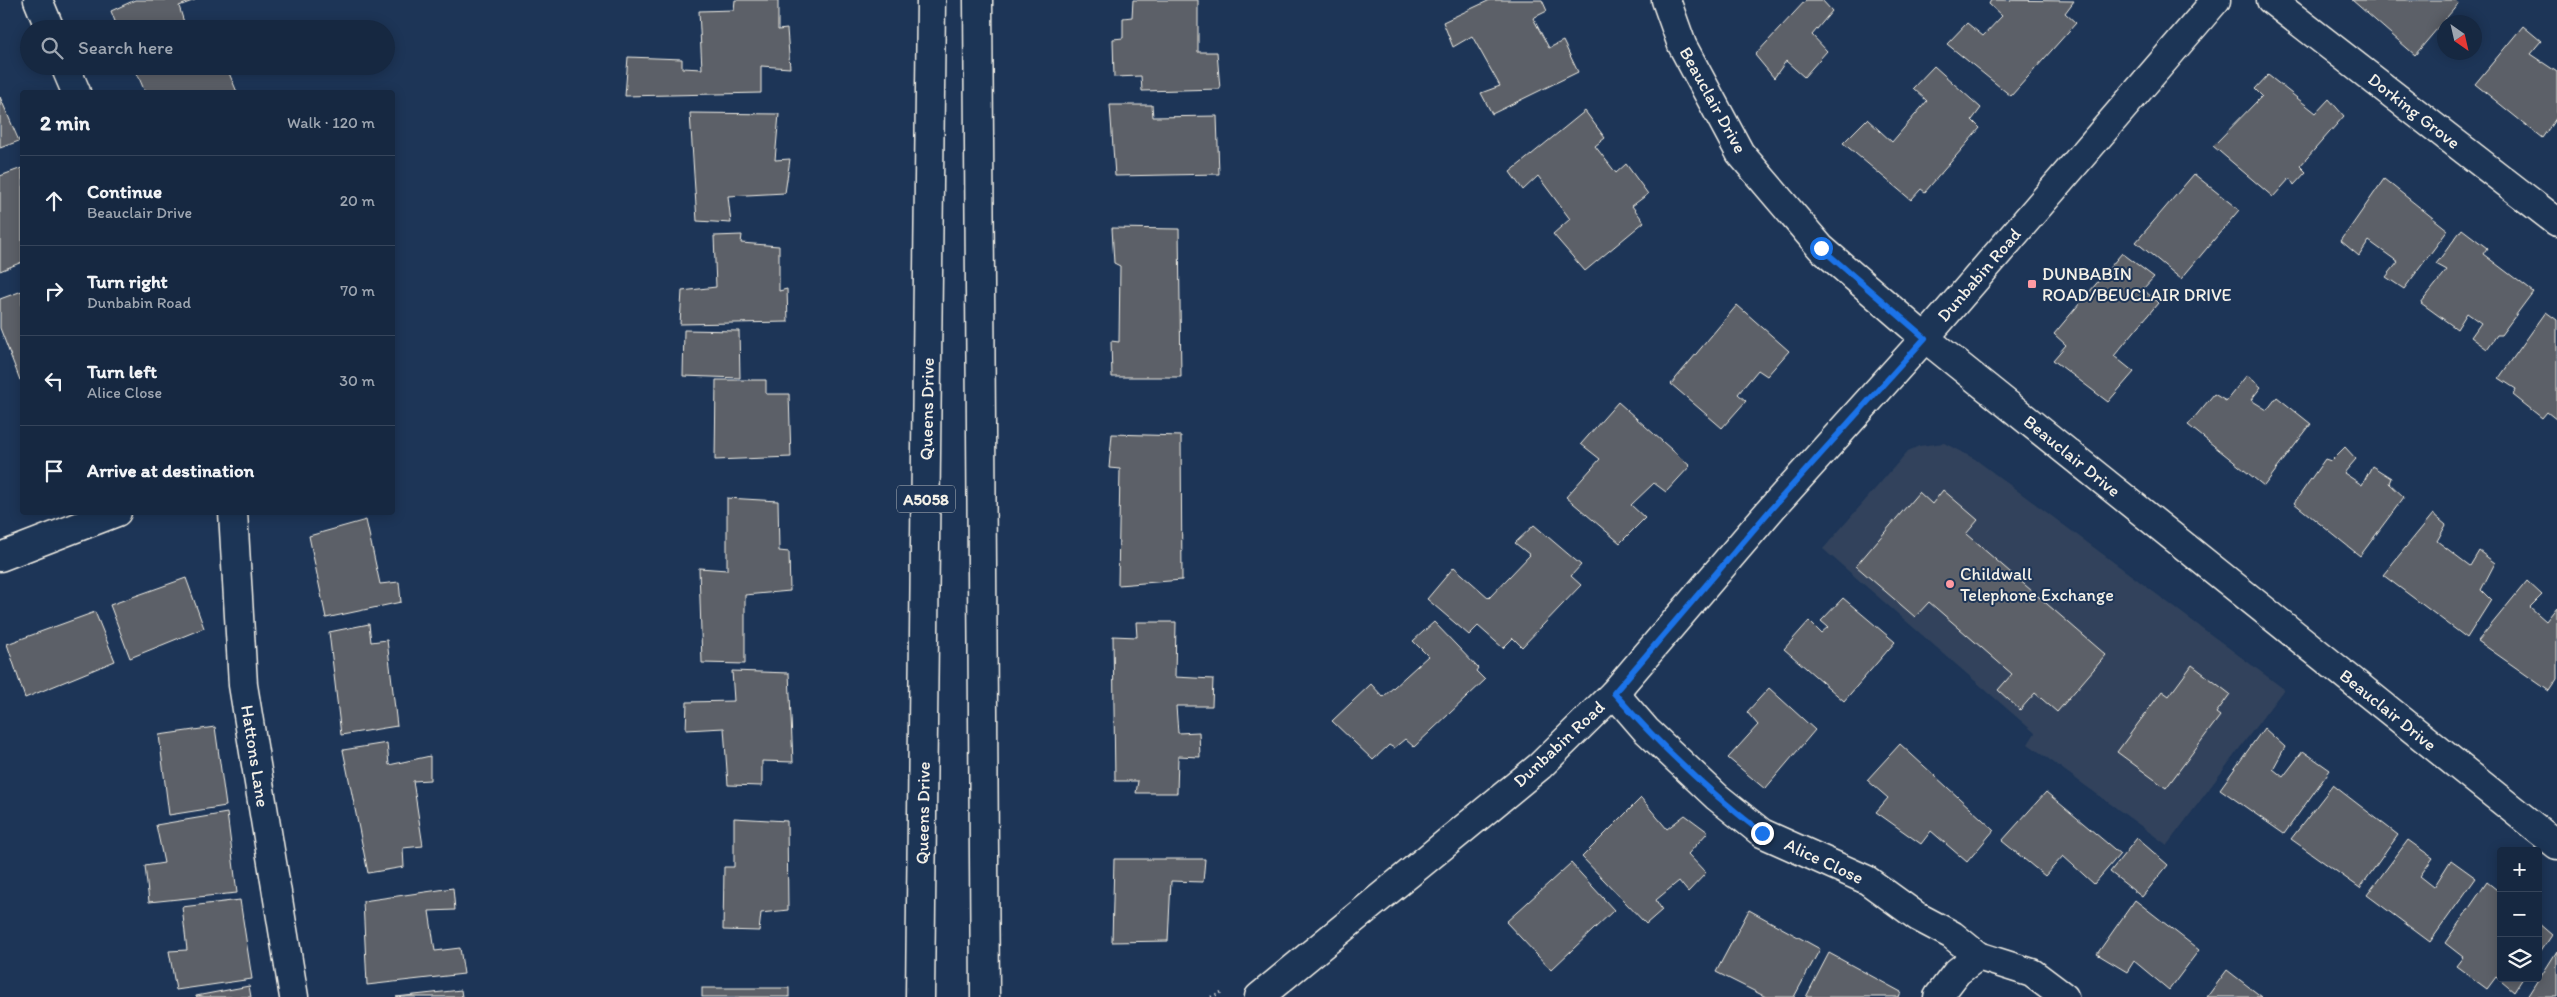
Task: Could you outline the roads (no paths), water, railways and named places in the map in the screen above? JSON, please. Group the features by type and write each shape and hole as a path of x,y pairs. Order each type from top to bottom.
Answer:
{"main road":[{"path":"38,0 46,20"},
{"name":"Queens Drive","path":"920,997 931,0"},
{"path":"978,0 986,996"},
{"name":"Beauclair Drive","path":"1666,0 1682,45 1740,152 1821,248 1925,338 2557,845"},
{"name":"Dunbabin Road","path":"1258,997 1540,766 1614,693 1772,508 1925,338 2216,0"},
{"name":"Dorking Grove","path":"2271,0 2557,222"},
{"path":"69,75 75,90"},
{"path":"0,557 109,515"},
{"name":"Hattons Lane","path":"233,515 243,685 294,997"},
{"name":"Alice Close","path":"1614,693 1646,730 1717,797 1762,833 1867,880 1918,916 1952,935 1978,956 2032,973 2064,997"},
{"path":"1938,997 1956,972 1978,956"}],"place":[{"name":"DUNBABIN ROAD/BEUCLAIR DRIVE","path":"2032,284"},
{"name":"Childwall Telephone Exchange","path":"1950,584"}]}
